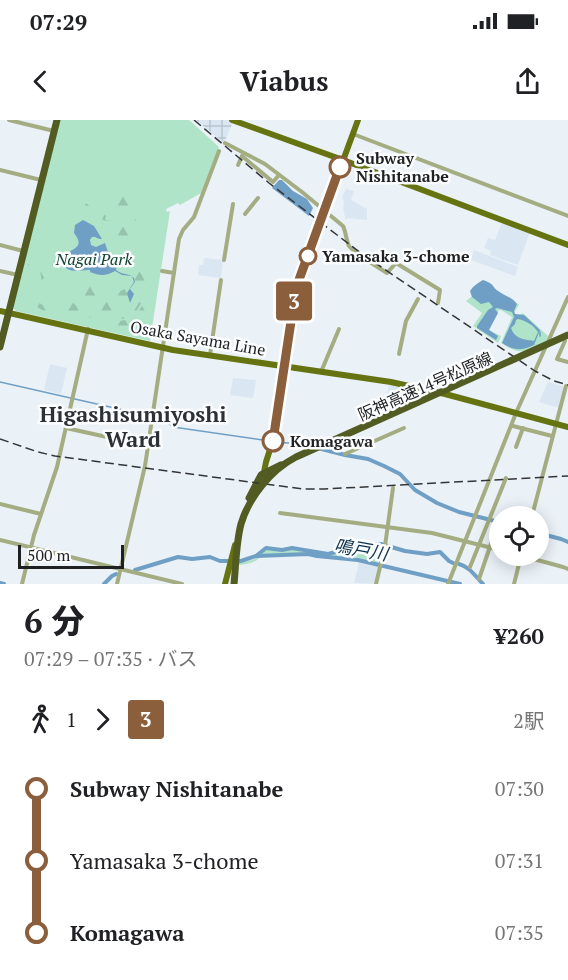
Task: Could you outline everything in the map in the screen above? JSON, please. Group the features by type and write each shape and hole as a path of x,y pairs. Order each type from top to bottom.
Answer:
{"highway":[{"path":"0,339 5,311 17,274 56,120"},
{"path":"0,347 5,311"},
{"name":"阪神高速14号松原線","path":"235,584 241,526 247,510 271,476 283,465 567,338"},
{"name":"阪神高速14号松原線","path":"235,584 241,534 246,517 264,488 279,470 292,461 567,338"},
{"path":"249,498 260,477 267,472 301,453 337,439"},
{"path":"267,472 323,447"}],"main road":[{"path":"232,120 343,158"},
{"path":"239,120 568,244"},
{"path":"230,561 247,509 267,472 295,288 357,120"},
{"name":"Osaka Sayama Line","path":"5,311 162,347 393,382 568,426"},
{"path":"224,584 241,518 249,498"}],"street":[{"path":"9,120 53,131"},
{"path":"352,134 568,216"},
{"path":"225,143 242,154 265,164 324,210 344,228 350,248 387,273 396,263 440,291 438,303"},
{"path":"117,584 144,467 180,235 195,215 219,151"},
{"path":"238,165 242,154"},
{"path":"242,154 273,182 279,175"},
{"path":"261,172 265,164"},
{"path":"0,170 41,180"},
{"path":"245,214 258,198"},
{"path":"224,260 233,204"},
{"path":"0,245 23,251"},
{"path":"0,271 17,274"},
{"path":"162,271 174,273"},
{"path":"210,355 221,280"},
{"path":"449,582 517,412 568,297"},
{"path":"399,354 406,321 418,299"},
{"path":"475,516 517,412 568,301"},
{"path":"321,371 339,329"},
{"path":"22,584 58,459 88,330"},
{"path":"567,338 557,359 568,362"},
{"path":"534,506 566,386"},
{"path":"513,426 552,436"},
{"path":"66,428 116,439"},
{"path":"345,454 404,428"},
{"path":"516,447 524,428"},
{"path":"470,567 506,478"},
{"path":"376,584 385,545 393,488"},
{"path":"0,504 41,514"},
{"path":"280,513 432,532 489,547"},
{"path":"0,541 173,584"},
{"path":"479,579 489,550"},
{"path":"549,563 568,569"},
{"path":"514,584 518,566"},
{"path":"167,582 182,584"}],"shaded area":[{"path":"196,120 227,120 233,122 224,143"},
{"path":"346,189 354,191 351,200 367,209 367,220 348,218 346,220 342,197"},
{"path":"502,222 530,232 518,265 490,255 491,251 484,248 488,238 495,240"},
{"path":"474,250 518,267 515,276 471,260"},
{"path":"204,258 223,260 221,278 198,275 199,265 203,265"},
{"path":"50,364 67,368 61,394 44,390"},
{"path":"233,378 256,380 253,398 230,395"},
{"path":"548,382 565,387 559,408 539,402"},
{"path":"389,384 413,389 410,401 406,400 404,406 385,407"},
{"path":"359,562 379,567 375,584 354,583"}],"green space":[{"name":"Nagai Park","path":"59,120 189,120 219,147 201,193 180,205 178,203 166,209 167,212 170,211 150,341 16,311 12,307"},
{"path":"114,189 119,189 126,195 141,234 127,239 120,235 123,242 121,244 99,214 104,214 105,220 113,221 116,227 123,227 128,222 125,213 117,212 112,202"},
{"path":"80,199 91,207 91,210 94,210 106,227 104,229 142,266 147,274 151,292 140,320 135,317 145,298 139,291 142,302 135,313 133,303 129,314 119,309 113,298 131,285 129,280 127,282 116,278 118,273 132,276 119,272 128,270 122,269 124,259 136,269 102,233 104,239 101,241 105,243 96,247 91,245 91,238 95,236 100,239 94,226 83,219"},
{"path":"38,229 30,262 40,267 38,269 34,265 31,266 29,283 33,297 44,306 57,308 64,306 67,309 66,306 69,306 65,305 68,302 84,307 89,313 92,312 111,320 131,319 134,321 133,325 125,328 84,316 51,313 34,304 29,295 27,273 31,249"},
{"path":"62,250 63,271 56,278 49,273 42,280 42,263 47,252"},
{"path":"113,281 112,295 92,309 70,300 90,283 100,284"},
{"path":"475,294 513,312 517,303 519,305 514,313 519,315 523,313 548,336 545,343 533,349 518,351 501,343 512,317 501,310 489,330 501,336 498,343 473,326 482,313 466,301"},
{"path":"112,298 117,308 127,318 110,318 95,311"},
{"path":"384,545 381,549 379,563 354,557 302,554 262,555 248,564 232,565 255,559 261,551 267,548 279,551 294,549 329,554 360,547"}],"water":[{"path":"279,180 307,199 313,208 309,216 272,188"},
{"path":"83,220 94,226 102,239 92,237 91,245 96,247 105,243 108,252 117,263 116,270 131,276 122,275 115,271 100,275 90,270 72,270 66,267 64,259 66,255 78,244 74,233 75,225"},
{"path":"132,277 135,282 130,289 134,294 130,303 127,293 134,282"},
{"path":"483,280 513,300 517,304 515,314 524,315 540,330 534,345 518,349 510,348 502,343 514,317 512,312 495,309 498,313 489,330 498,336 496,340 477,328 488,310 493,307 489,302 481,304 472,297 470,291","holes":["518,319 534,327 538,332 534,341 520,338 513,332 511,328"]}],"waterway":[{"path":"0,382 163,419 173,427 270,441"},
{"path":"275,442 302,444"},
{"path":"306,445 368,459 400,474 415,490 437,503 459,512 489,520"},
{"path":"549,536 568,542"},
{"path":"135,570 178,557 192,559 210,557 220,561 241,561 256,556 266,548 282,550 292,548 328,554 362,545 381,544 427,554 440,552 453,563"},
{"name":"鳴戸川","path":"257,556 308,554 358,560 460,584"},
{"path":"459,564 483,584"},
{"path":"104,584 116,574"},
{"path":"0,583 4,584"}],"railway":[{"path":"194,120 269,183 362,254 535,371 568,385"},
{"path":"0,439 55,456 303,489 568,476"}],"bus line":[{"name":"3","path":"273,441 296,288 340,167"}],"place":[{"name":"Subway Nishitanabe","path":"340,167"},
{"name":"Yamasaka 3-chome","path":"308,256"},
{"name":"Komagawa","path":"273,441"}],"district":[{"name":"Higashisumiyoshi Ward","path":"133,426"}]}
